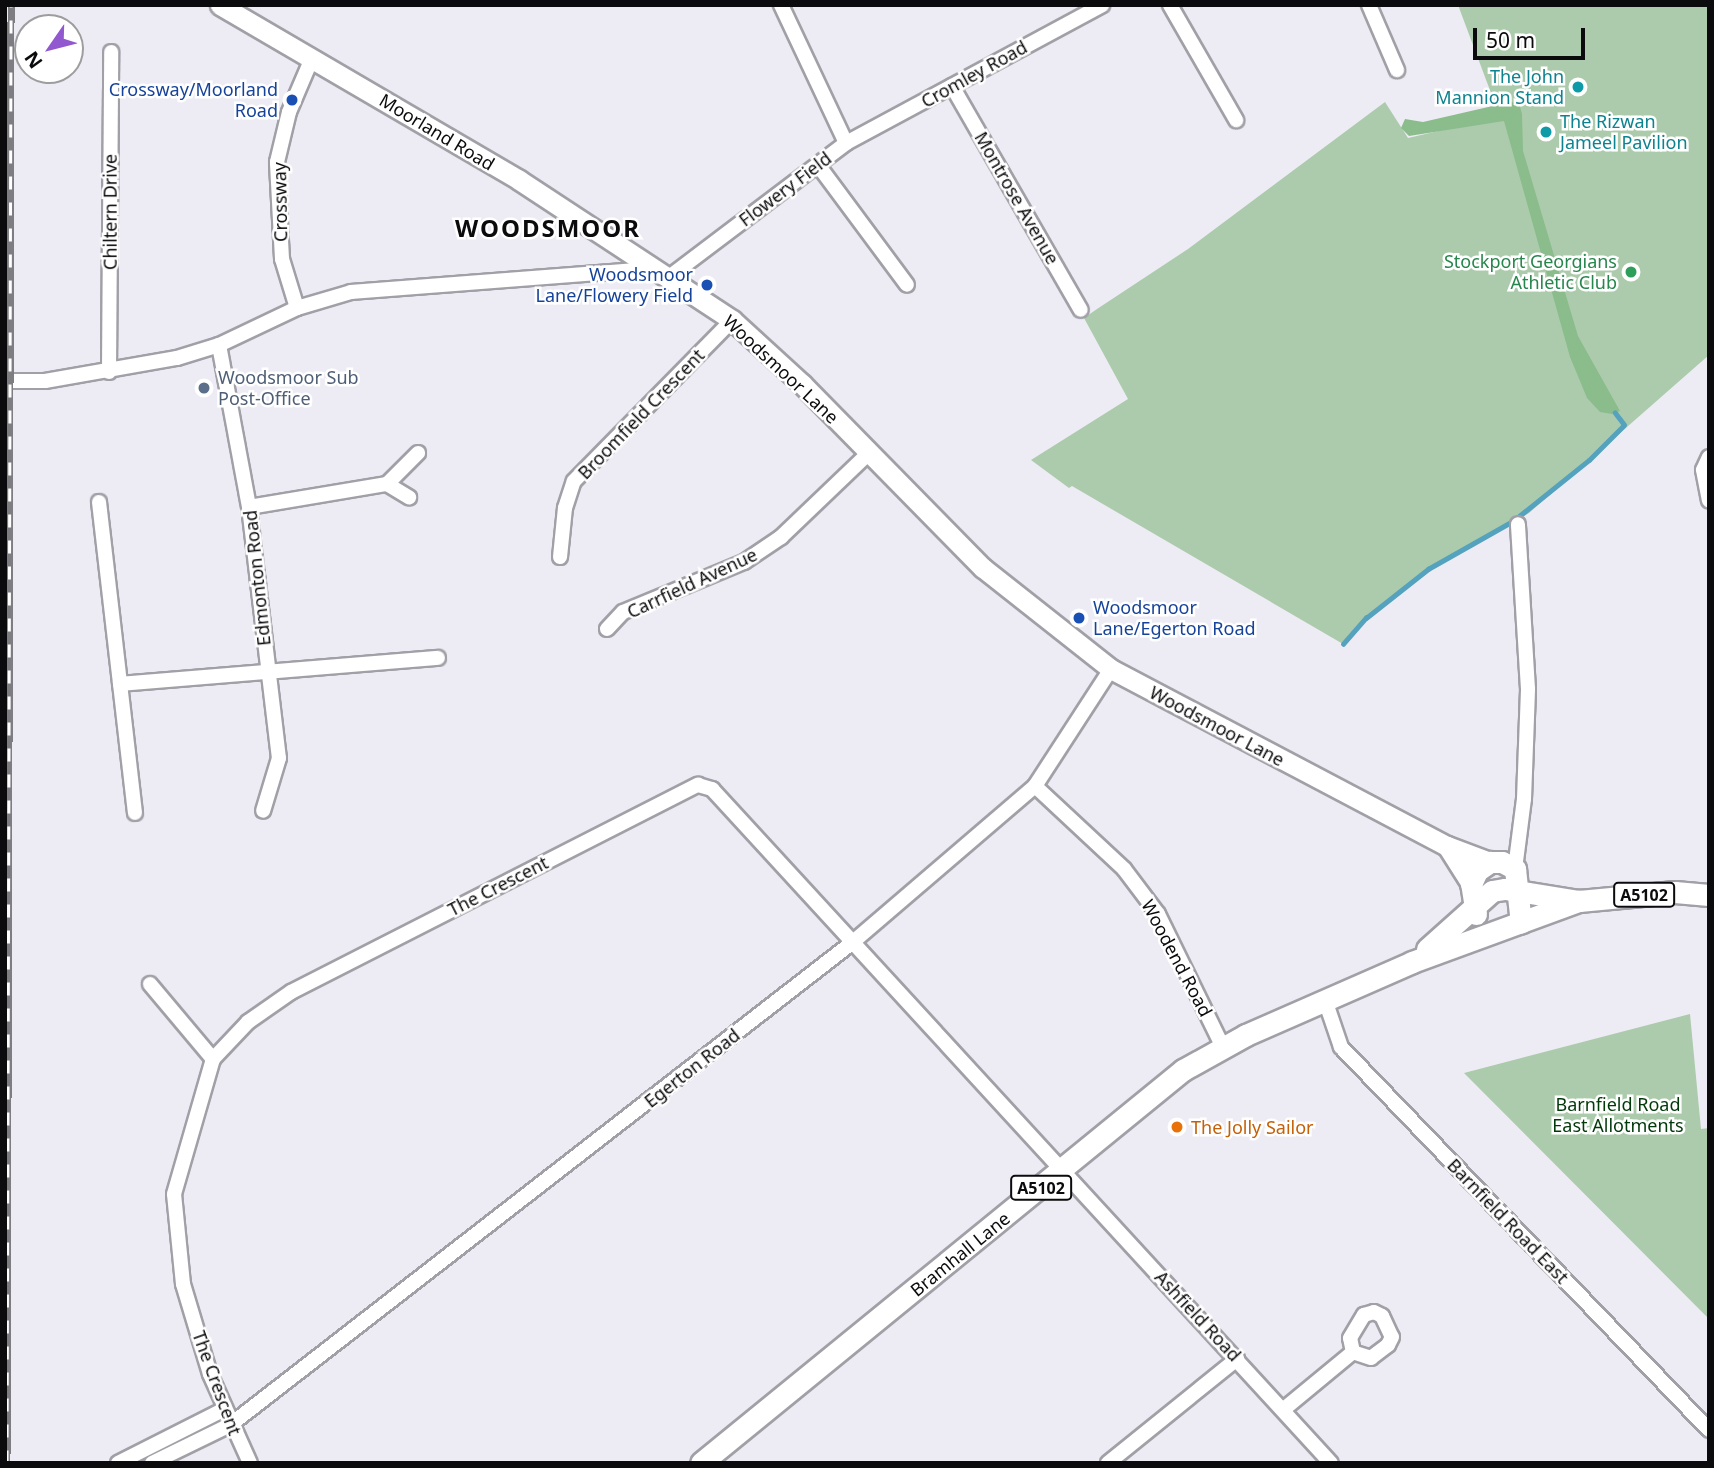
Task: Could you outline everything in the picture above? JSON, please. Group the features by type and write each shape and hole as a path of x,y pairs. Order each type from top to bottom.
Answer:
{"main road":[{"path":"1496,931 1484,925 1472,908 1471,884 1477,871 1490,862 1515,869 1521,923"},
{"name":"Bramhall Lane","path":"1412,962 1492,891 1517,891 1579,901 1675,892 1709,895"},
{"name":"Bramhall Lane","path":"701,1463 1183,1070 1223,1047 1412,962 1579,901"}],"street":[{"name":"Moorland Road","path":"220,5 247,11 312,58 519,180 649,269"},
{"name":"Flowery Field","path":"669,277 846,143 781,5"},
{"name":"Cromley Road","path":"846,143 952,86 1081,10 1102,5"},
{"path":"1170,5 1236,120"},
{"path":"1369,5 1396,70"},
{"name":"Chiltern Drive","path":"110,372 111,52"},
{"name":"Crossway","path":"298,308 282,259 277,162 289,112 312,58"},
{"name":"Montrose Avenue","path":"952,86 1081,310"},
{"path":"818,165 907,285"},
{"name":"Woodsmoor Lane","path":"11,381 110,372 219,345 298,308 351,292 649,269 669,277 732,320 870,452 1009,592 1111,668 1447,846 1490,862"},
{"name":"Broomfield Crescent","path":"560,557 565,509 574,481 732,320"},
{"name":"Edmonton Road","path":"219,345 249,507 279,758 263,811"},
{"name":"Carrfield Avenue","path":"607,629 624,612 744,562 781,537 870,452"},
{"path":"249,507 387,484 418,453"},
{"path":"1709,457 1703,470 1709,500"},
{"path":"387,484 409,497"},
{"path":"99,502 135,813"},
{"path":"1515,869 1524,799 1528,689 1518,524"},
{"path":"120,684 438,658"},
{"name":"Egerton Road","path":"152,1463 230,1425 853,942 1035,786 1111,668"},
{"name":"The Crescent","path":"250,1463 223,1410 183,1284 174,1194 213,1059 248,1022 291,992 698,785 712,789 1062,1171"},
{"name":"Woodend Road","path":"1035,786 1124,869 1158,914 1223,1047"},
{"path":"1447,846 1471,884"},
{"path":"150,984 213,1059"},
{"name":"Barnfield Road East","path":"1325,1000 1341,1047 1709,1430"},
{"name":"Ashfield Road","path":"1062,1171 1331,1463"},
{"path":"1283,1409 1353,1352"},
{"path":"1108,1463 1237,1359"},
{"path":"118,1463 223,1410"}],"green space":[{"path":"1458,5 1709,5 1709,355 1529,513 1428,570 1366,618 1343,644 1072,486 1069,488 1031,460 1128,399 1084,318 1188,249 1385,102 1408,138 1500,117"},
{"path":"1510,102 1519,103 1523,151 1578,336 1620,411 1612,414 1600,412 1587,398 1570,357 1504,121 1409,136 1401,128 1405,119 1423,122"},
{"name":"Barnfield Road East Allotments","path":"1690,1014 1701,1129 1709,1128 1709,1319 1464,1073"}],"waterway":[{"path":"1343,644 1366,618 1428,569 1513,521 1589,460 1624,425 1615,413"}],"railway":[{"path":"7,1463 11,5"}],"place":[{"name":"The John Mannion Stand","path":"1578,87"},
{"name":"Crossway/Moorland Road","path":"292,100"},
{"name":"The Rizwan Jameel Pavilion","path":"1546,132"},
{"name":"Stockport Georgians Athletic Club","path":"1631,272"},
{"name":"Woodsmoor Lane/Flowery Field","path":"707,285"},
{"name":"Woodsmoor Sub Post-Office","path":"204,388"},
{"name":"Woodsmoor Lane/Egerton Road","path":"1079,618"},
{"name":"The Jolly Sailor","path":"1177,1127"}],"district":[{"name":"WOODSMOOR","path":"548,228"}]}
